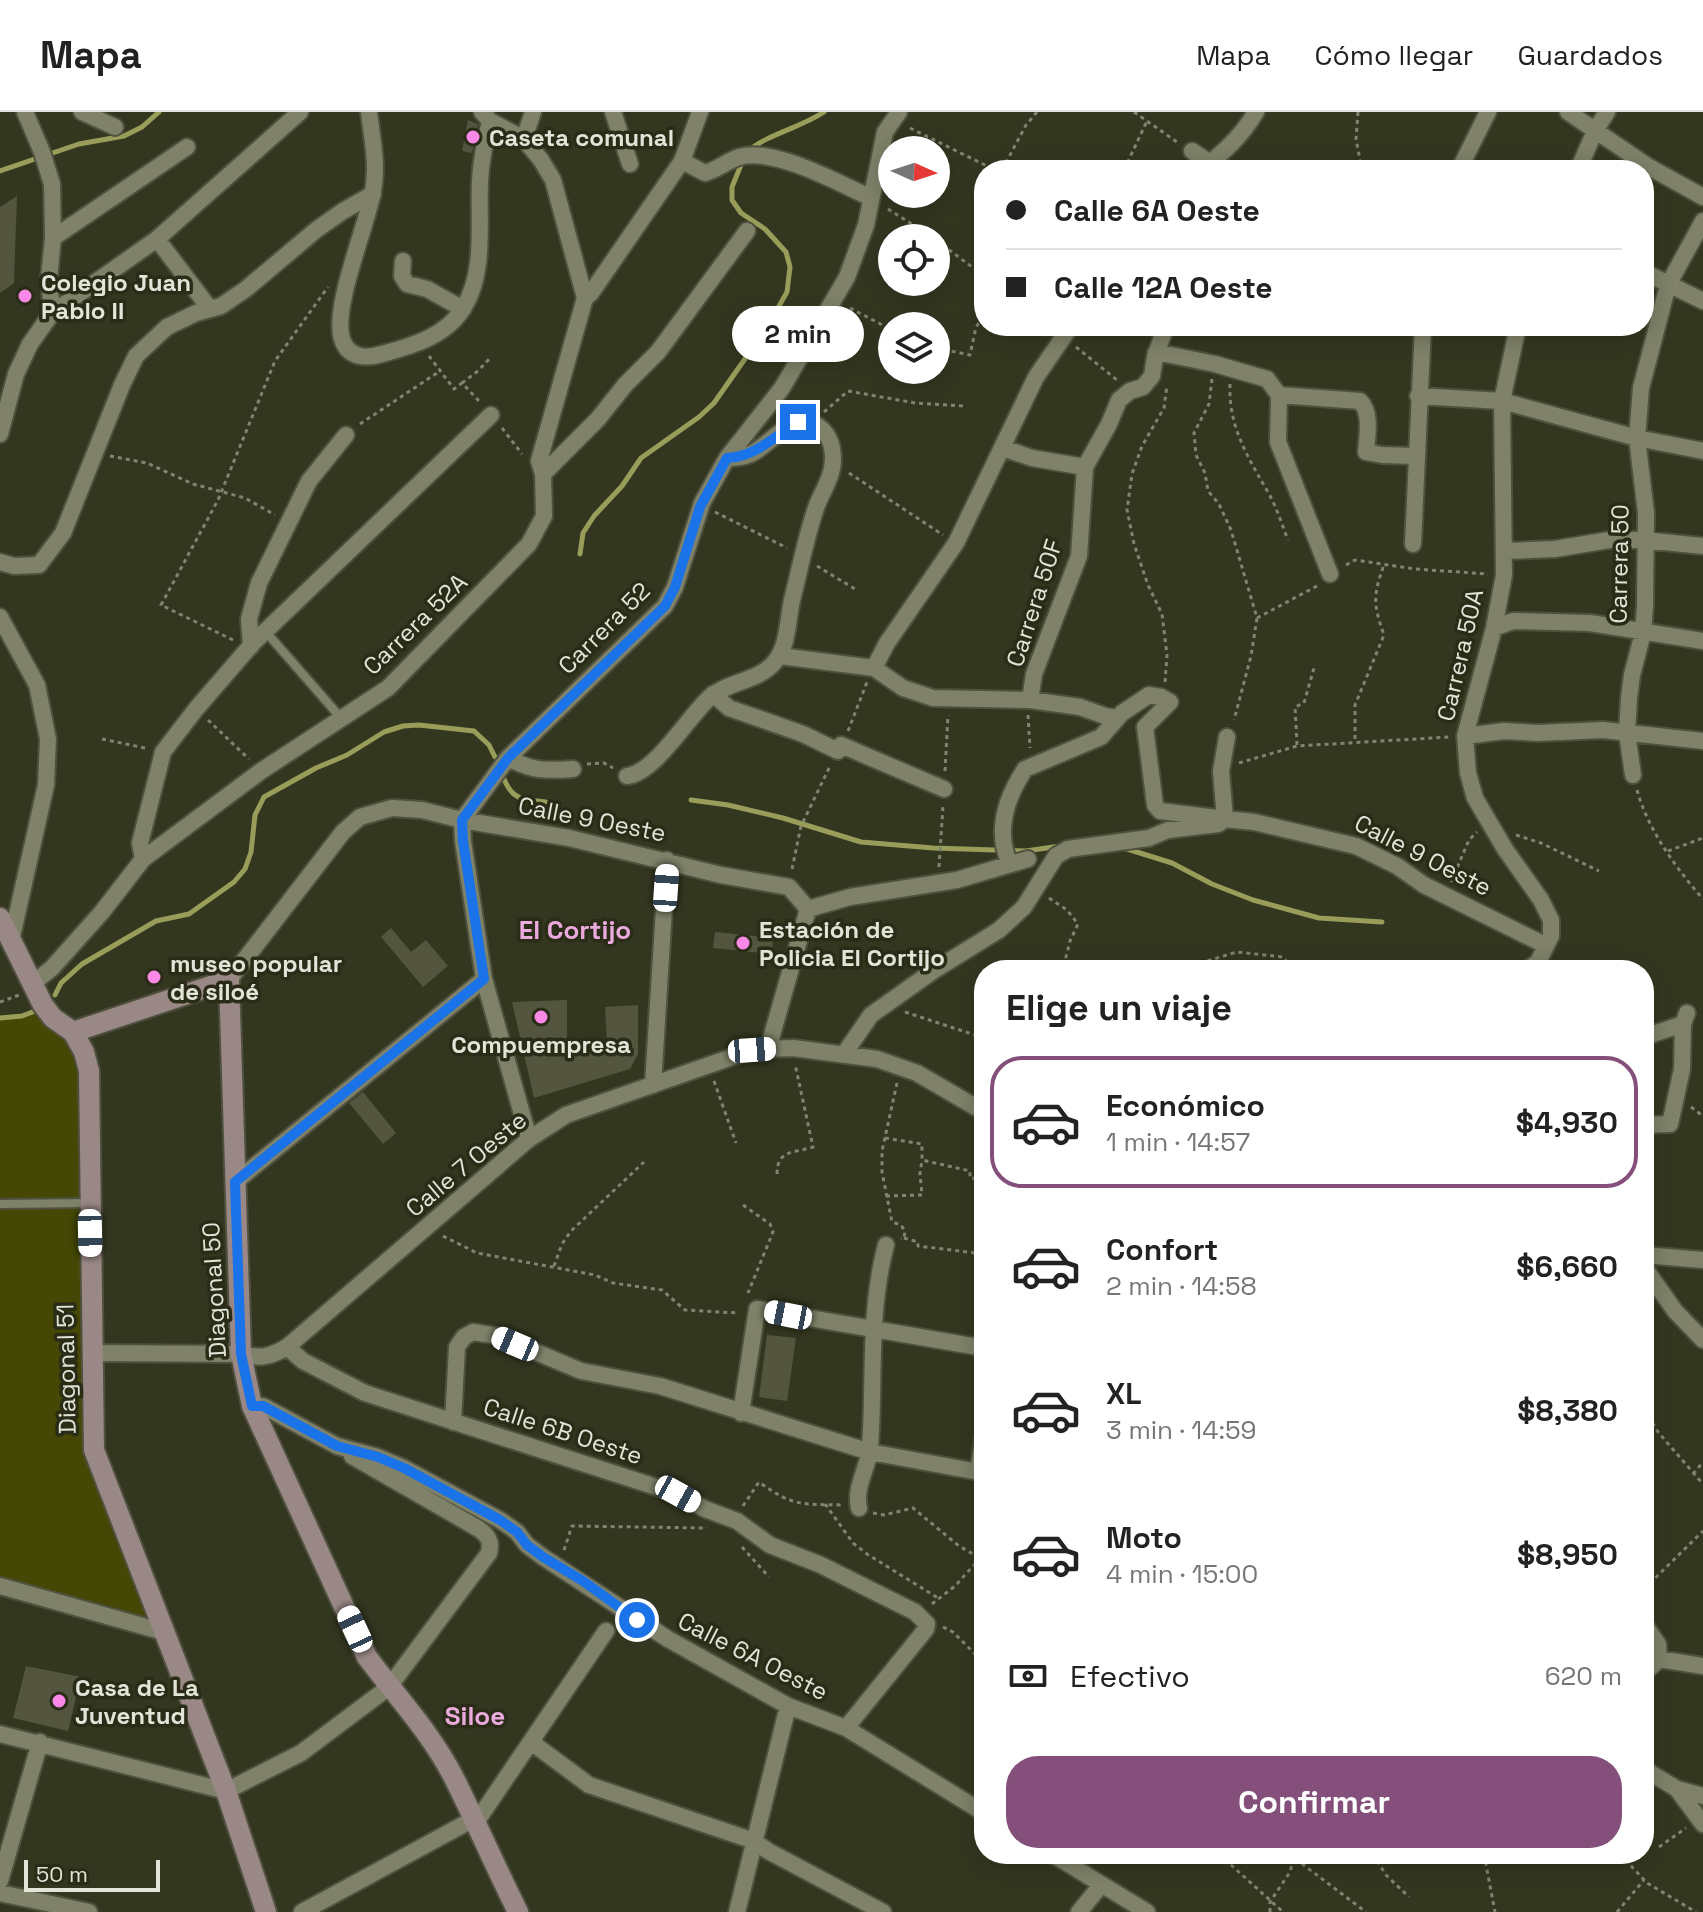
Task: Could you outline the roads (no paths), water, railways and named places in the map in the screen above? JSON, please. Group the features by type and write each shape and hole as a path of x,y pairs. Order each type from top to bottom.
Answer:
{"street":[{"path":"25,112 52,184 53,238 49,278 52,313"},
{"path":"82,112 115,127"},
{"path":"0,434 16,374 30,344 52,313 157,239 300,112"},
{"path":"369,112 374,155 373,194 341,315 342,339 351,352 370,358 421,342 439,332 463,309 476,270 486,116 524,139 553,180 585,298 682,161 700,112"},
{"path":"524,139 533,112"},
{"path":"613,112 630,164"},
{"path":"1214,160 1243,133 1256,112"},
{"path":"1464,160 1488,112"},
{"path":"1568,112 1638,160"},
{"path":"1582,160 1607,112"},
{"name":"Carrera 52","path":"462,820 508,758 665,606 675,587 702,503 727,458 782,388 847,277 866,225 885,132 895,116"},
{"path":"53,238 187,147"},
{"path":"1192,151 1200,160"},
{"path":"682,161 705,173 737,158 755,154 791,164 871,198"},
{"path":"1654,170 1703,197"},
{"path":"0,562 14,566 39,565 48,556 72,513 136,356 167,327 221,306 246,289 316,230 373,194"},
{"name":"Carrera 50","path":"1633,775 1627,733 1632,675 1643,633 1645,498 1637,438 1641,388 1668,285 1703,221"},
{"path":"543,474 658,352 747,231"},
{"path":"157,239 210,309"},
{"path":"403,261 402,276 407,284 427,289 463,309"},
{"path":"1654,277 1703,301"},
{"name":"Carrera 52A","path":"32,984 52,968 102,912 143,859 261,771 388,688 529,544 544,516 543,474 539,461 585,298"},
{"path":"874,668 887,643 956,543 1036,377 1064,336"},
{"name":"Carrera 50F","path":"1030,700 1034,674 1079,556 1085,467 1105,433 1119,400 1130,391 1143,387 1152,376 1162,354 1165,336"},
{"path":"1413,544 1422,336"},
{"name":"Carrera 50A","path":"1516,336 1502,401 1504,575 1494,628 1465,736 1468,773 1475,798 1551,920 1551,936 1540,955"},
{"path":"1162,354 1215,364 1267,379 1279,395 1278,442 1330,574"},
{"path":"1279,395 1360,401 1368,414 1366,452 1415,456"},
{"path":"1418,396 1502,401 1637,438 1703,451"},
{"path":"143,859 140,843 163,752 196,709 251,646 491,415"},
{"path":"627,776 640,773 690,715 713,694 767,671 780,656 817,505 832,468 832,443 825,432 813,423 798,422 755,452 727,458"},
{"path":"251,646 249,619 259,583 309,481 346,435"},
{"path":"1003,448 1032,458 1085,467"},
{"path":"1504,551 1555,549 1609,540 1703,546"},
{"path":"0,617 37,685 48,739 46,785 11,941"},
{"path":"1494,628 1513,621 1590,623 1703,641"},
{"path":"780,656 874,668 903,688 933,698 1030,700 1080,707 1117,718"},
{"path":"713,694 729,708 944,789"},
{"name":"Calle 9 Oeste","path":"1117,718 1149,695 1165,700 1145,727 1155,805 1160,811 1254,822 1356,846 1446,895 1540,955"},
{"path":"1010,864 1003,848 1006,806 1025,769 1101,737 1117,718"},
{"path":"1465,736 1504,731 1603,730 1703,741"},
{"path":"1225,819 1221,771 1227,737"},
{"path":"508,758 529,769 573,769"},
{"name":"Calle 9 Oeste","path":"229,980 343,832 360,817 392,808 422,810 569,838 721,875 789,887 808,909"},
{"name":"Calle 9 Oeste","path":"844,1054 871,1015 999,930 1024,907 1056,856 1068,849 1149,838 1168,830 1218,824 1225,819"},
{"path":"462,820 484,979 529,1139"},
{"path":"768,1049 808,909 850,897 957,880 1028,859"},
{"path":"653,1085 667,860"},
{"name":"Diagonal 51","path":"0,918 48,1014 73,1032 84,1052 89,1071 94,1450 226,1791 266,1912"},
{"path":"1540,955 1544,960"},
{"path":"235,1182 484,979"},
{"path":"73,1032 229,980"},
{"name":"Diagonal 50","path":"229,980 241,1354 252,1406 367,1657 410,1709 453,1777 518,1912"},
{"path":"1654,1033 1685,1019 1682,1069 1670,1124 1654,1125"},
{"name":"Calle 7 Oeste","path":"91,1353 268,1357 287,1347 529,1139 566,1115 752,1050 793,1048 877,1059 917,1073 974,1106"},
{"path":"859,1508 858,1492 870,1452 872,1328 877,1279 886,1245"},
{"path":"1654,1256 1703,1260"},
{"path":"1654,1281 1675,1311 1703,1340"},
{"path":"741,1413 751,1305 974,1346"},
{"path":"453,1422 457,1347 464,1337 473,1332 498,1336 581,1371 660,1386 870,1452 974,1471"},
{"name":"Calle 6B Oeste","path":"287,1347 303,1361 365,1393 678,1494 737,1521 770,1545 821,1565 924,1620 846,1728"},
{"name":"Calle 6A Oeste","path":"252,1406 263,1406 337,1446 489,1537 489,1553 389,1687"},
{"name":"Calle 6A Oeste","path":"337,1446 404,1468 500,1520 517,1532 527,1545 558,1567 668,1639 788,1706 846,1728 974,1807"},
{"path":"0,1586 164,1632"},
{"path":"302,1912 481,1815 606,1631"},
{"path":"1654,1638 1658,1644 1654,1657"},
{"path":"1654,1663 1703,1666"},
{"path":"0,1734 226,1791 301,1753 389,1687"},
{"path":"737,1912 788,1706"},
{"path":"0,1881 40,1742"},
{"path":"531,1742 589,1785 754,1841 883,1912"},
{"path":"1654,1775 1677,1789 1703,1796"},
{"path":"1677,1789 1701,1822"},
{"path":"1068,1864 1147,1912"},
{"path":"1079,1912 1101,1885"},
{"path":"0,1893 89,1912"}],"lane":[{"path":"266,632 341,718"},
{"path":"0,1204 90,1203"}],"waterway":[{"path":"0,171 79,144 124,136 142,127 159,112"},
{"path":"748,151 824,112"},
{"path":"580,554 583,533 594,516 622,486 641,458 714,403 766,329 787,292 790,267 786,252 765,229 741,213 732,200 732,187 743,160"},
{"path":"55,995 61,983 82,964 156,921 189,914 234,882 245,869 251,852 255,815 264,797 316,768 347,755 384,732 419,725 474,731 489,745 495,757"},
{"path":"503,776 514,794 546,802"},
{"path":"691,800 783,818 861,842 1026,851 1060,846"},
{"path":"1124,848 1172,863 1212,884 1253,900 1319,918 1382,922"},
{"path":"0,1018 35,1011"}],"place":[{"name":"Caseta comunal","path":"473,137"},
{"name":"Colegio Juan Pablo II","path":"25,296"},
{"name":"Estación de Policia El Cortijo","path":"743,943"},
{"name":"museo popular de siloé","path":"154,977"},
{"name":"Compuempresa","path":"541,1017"},
{"name":"Casa de La Juventud","path":"59,1701"}],"district":[{"name":"El Cortijo","path":"575,930"},
{"name":"Siloe","path":"475,1716"}]}
